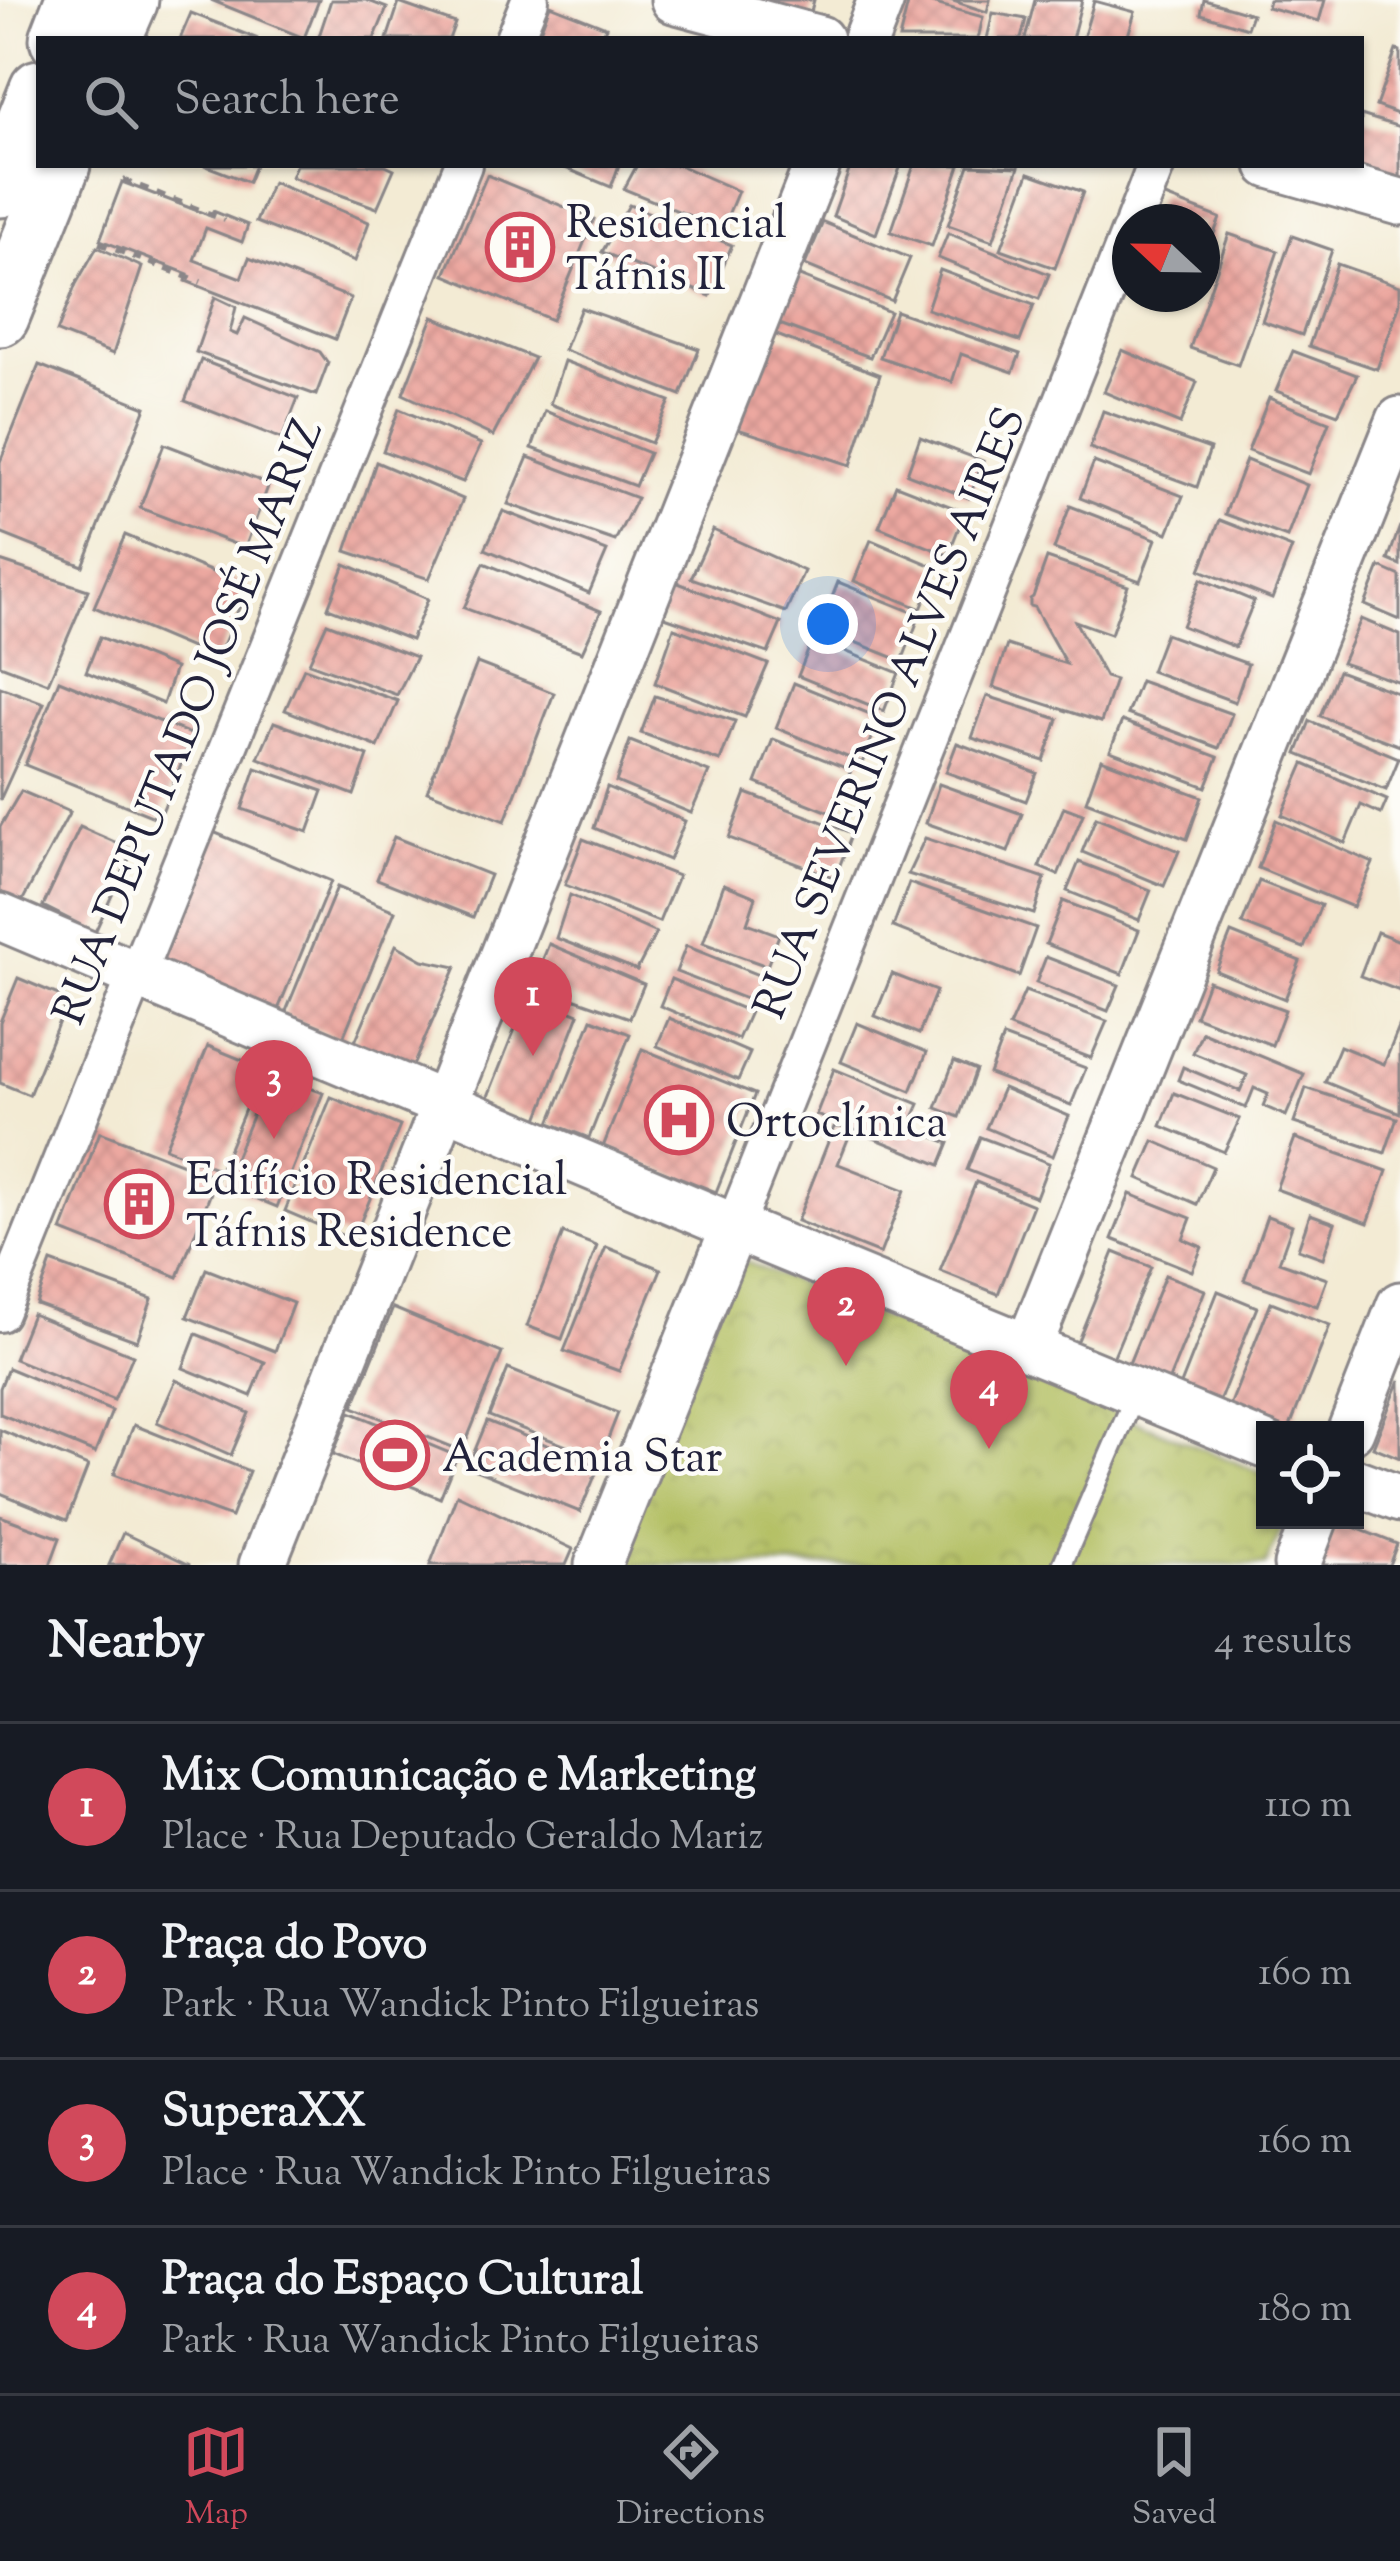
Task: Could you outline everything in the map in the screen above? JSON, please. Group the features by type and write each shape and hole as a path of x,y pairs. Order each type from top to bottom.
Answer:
{"main road":[{"path":"59,36 74,0"},
{"path":"113,36 129,0"},
{"path":"0,188 36,97"},
{"path":"0,317 60,168"}],"street":[{"path":"515,36 530,0"},
{"path":"674,0 809,36"},
{"path":"867,36 881,0"},
{"name":"RUA DEPUTADO JOSÉ MARIZ","path":"0,1313 462,168"},
{"path":"262,1565 816,168"},
{"path":"1141,204 1155,168"},
{"path":"1281,168 1400,202"},
{"name":"RUA SEVERINO ALVES AIRES","path":"734,1227 1112,277"},
{"path":"1029,1346 1400,420"},
{"path":"0,917 1256,1441"},
{"path":"598,1565 734,1227"},
{"path":"1355,1421 1400,1305"},
{"path":"1364,1485 1400,1499"},
{"path":"1297,1565 1311,1529"}],"lane":[{"path":"1061,1565 1136,1392"}],"path":[{"path":"123,180 225,220"},
{"path":"99,243 201,282"}],"green space":[{"path":"736,1258 1256,1470 1256,1529 1281,1529 1266,1565 613,1565"}],"building":[{"path":"211,0 319,0 305,36"},
{"path":"331,0 366,0 387,8 375,36 319,36"},
{"path":"737,0 814,0 809,19"},
{"path":"909,0 983,17 979,36 900,36"},
{"path":"950,0 990,0 987,12"},
{"path":"1035,0 1082,0 1073,36 1026,36"},
{"path":"1204,0 1252,14 1247,28 1201,14"},
{"path":"1269,0 1325,0 1319,21 1267,7"},
{"path":"1094,1 1135,12 1128,36 1084,36"},
{"path":"399,3 455,23 450,36 388,36"},
{"path":"550,5 606,27 602,36 538,36"},
{"path":"191,13 250,36 181,36"},
{"path":"993,13 1026,19 1022,36 988,36"},
{"path":"1396,50 1400,51 1400,115 1376,106"},
{"path":"1364,116 1400,127 1400,183 1353,168 1364,168"},
{"path":"212,168 254,168 248,182"},
{"path":"295,168 394,169 377,208 291,177"},
{"path":"565,168 618,168 611,187"},
{"path":"635,168 686,168 738,191 722,229 624,189"},
{"path":"850,168 900,168 876,234 833,216"},
{"path":"913,168 959,168 932,246 891,232"},
{"path":"968,168 1019,168 993,241 948,225"},
{"path":"1029,173 1083,192 1055,268 1001,249"},
{"name":"Residencial Táfnis II","path":"487,175 594,219 552,320 445,275"},
{"path":"122,182 248,225 242,242 206,228 194,260 241,278 249,258 351,298 335,339 186,281 188,274 100,240"},
{"path":"272,182 369,222 355,261 256,222"},
{"path":"1160,195 1183,204 1157,204"},
{"path":"629,205 732,245 710,296 602,252"},
{"path":"823,222 910,258 892,301 805,265"},
{"path":"948,233 1049,274 1039,299 938,258"},
{"path":"1229,234 1278,251 1238,365 1190,348 1202,312 1220,312 1220,260"},
{"path":"1292,236 1332,250 1302,335 1262,321"},
{"path":"97,247 142,267 113,354 57,332"},
{"path":"1337,264 1400,286 1400,303 1377,369 1309,346"},
{"path":"940,270 1034,305 1020,341 927,309"},
{"path":"792,273 890,312 870,357 774,322"},
{"path":"215,297 236,307 230,332 237,335 245,318 320,352 328,363 316,395 196,352"},
{"path":"581,308 699,349 681,395 564,350"},
{"path":"896,311 1020,354 1013,372 961,354 952,382 880,357"},
{"path":"433,317 534,358 493,436 403,394"},
{"path":"769,332 880,375 851,465 728,426"},
{"path":"1122,350 1197,382 1180,424 1104,392"},
{"path":"1293,351 1357,375 1338,414 1276,391"},
{"path":"201,360 298,398 282,439 185,401"},
{"path":"564,361 670,401 651,443 550,404"},
{"path":"39,365 146,407 83,566 0,533 0,462"},
{"path":"1269,398 1329,422 1309,474 1248,451"},
{"path":"399,409 481,444 463,482 383,451"},
{"path":"545,411 649,453 635,486 532,448"},
{"path":"1103,411 1210,449 1197,487 1090,448"},
{"path":"920,437 983,461 969,498 907,474"},
{"path":"164,444 269,484 245,548 140,508"},
{"path":"528,457 637,498 615,541 508,504"},
{"path":"1246,460 1307,485 1287,537 1225,514"},
{"path":"376,462 463,499 429,579 346,551"},
{"path":"1094,462 1183,496 1168,533 1080,498"},
{"path":"896,485 965,512 948,555 879,527"},
{"path":"1070,506 1156,539 1140,581 1054,549"},
{"path":"503,511 607,551 589,593 485,549"},
{"path":"1220,520 1292,548 1272,599 1200,570"},
{"path":"1400,526 1400,565 1388,560"},
{"path":"713,530 804,571 786,612 691,578"},
{"path":"125,535 248,587 217,659 94,607"},
{"path":"871,540 938,568 921,609 854,581"},
{"path":"1047,558 1128,586 1111,634 1075,621 1105,677 1115,680 1101,722 993,687 1007,645 1066,664 1030,606"},
{"path":"0,561 88,590 48,683 0,665"},
{"path":"484,563 601,611 582,652 464,608"},
{"path":"345,564 428,599 411,640 328,608"},
{"path":"1380,567 1400,576 1400,620 1365,605"},
{"path":"1201,579 1254,601 1235,647 1182,626"},
{"path":"673,581 781,623 768,653 659,615"},
{"path":"838,582 920,615 902,661 820,628"},
{"path":"1361,619 1400,635 1400,683 1342,663"},
{"path":"327,623 416,657 397,695 309,663"},
{"path":"674,628 768,664 745,717 655,683"},
{"path":"1165,634 1248,664 1235,702 1151,671"},
{"path":"100,637 175,668 163,704 86,672"},
{"path":"813,638 899,673 884,711 798,676"},
{"path":"477,663 554,693 505,821 427,791"},
{"path":"304,668 398,701 378,747 285,710"},
{"path":"1338,671 1400,694 1400,746 1320,716"},
{"path":"59,680 193,735 159,819 25,765"},
{"path":"1140,681 1232,714 1219,748 1127,714"},
{"path":"794,683 880,718 862,763 776,728"},
{"path":"0,687 44,703 0,800"},
{"path":"655,696 735,721 720,761 641,733"},
{"path":"987,696 1058,719 1044,761 972,738"},
{"path":"1122,721 1218,757 1206,787 1110,751"},
{"path":"1310,721 1399,758 1386,790 1297,754"},
{"path":"274,722 368,756 354,795 258,758"},
{"path":"773,739 851,770 834,814 756,783"},
{"path":"630,741 709,772 691,813 616,782"},
{"path":"957,743 1037,773 1026,801 946,772"},
{"path":"1101,759 1202,797 1187,839 1086,801"},
{"path":"1304,764 1387,800 1381,814 1361,805 1345,843 1282,815"},
{"path":"256,768 323,791 308,832 242,809"},
{"path":"939,784 1022,814 1008,852 926,823"},
{"path":"607,787 685,821 669,860 594,828"},
{"path":"21,791 70,812 19,907 0,891 0,827"},
{"path":"746,793 852,833 835,878 729,838"},
{"path":"1064,807 1083,814 1058,875 1039,867"},
{"path":"1096,817 1179,851 1164,886 1082,852"},
{"path":"1276,820 1373,863 1353,907 1258,868"},
{"path":"80,827 133,850 95,932 43,906"},
{"path":"206,829 331,881 277,1012 152,961"},
{"path":"394,837 490,875 473,917 377,879"},
{"path":"925,838 1045,878 1034,914 908,874"},
{"path":"583,839 678,876 659,922 565,885"},
{"path":"1079,862 1151,890 1139,920 1067,891"},
{"path":"1259,881 1321,905 1304,948 1242,924"},
{"path":"909,883 1036,928 1019,976 893,927"},
{"path":"724,884 756,897 747,923 779,935 767,966 703,943"},
{"path":"337,887 395,911 342,1040 284,1016"},
{"path":"570,895 656,933 637,970 556,938"},
{"path":"1063,901 1139,930 1122,974 1046,944"},
{"path":"1377,932 1400,941 1400,991 1360,976"},
{"path":"1231,933 1300,961 1285,999 1216,971"},
{"path":"549,944 644,984 630,1018 533,984"},
{"path":"396,945 423,960 456,967 412,1068 354,1044"},
{"path":"686,946 761,976 751,1001 676,972"},
{"path":"1046,957 1119,985 1108,1011 1036,983"},
{"path":"892,974 936,991 919,1034 875,1016"},
{"path":"18,978 68,999 29,1095 0,1083 0,1022"},
{"path":"671,979 750,1012 738,1039 660,1006"},
{"path":"1208,981 1285,1010 1272,1045 1195,1016"},
{"path":"1025,991 1107,1021 1091,1058 1009,1027"},
{"path":"529,994 579,1014 538,1119 487,1099"},
{"path":"669,1018 750,1053 738,1080 657,1046"},
{"path":"592,1019 630,1034 589,1138 550,1123"},
{"path":"857,1023 927,1052 911,1091 841,1062"},
{"path":"1400,1025 1400,1113 1325,1082 1340,1046 1384,1064"},
{"path":"1202,1032 1304,1074 1286,1116 1263,1106 1268,1094 1254,1088 1246,1108 1178,1080 1183,1067 1240,1091 1247,1075 1193,1053"},
{"path":"1003,1037 1086,1068 1071,1105 989,1074"},
{"path":"208,1046 262,1068 220,1170 165,1148"},
{"name":"Ortoclínica","path":"642,1049 755,1094 716,1192 603,1147"},
{"path":"954,1061 976,1070 959,1117 936,1108"},
{"path":"834,1069 919,1104 909,1127 949,1143 940,1165 852,1129 838,1164 905,1190 880,1254 797,1221 834,1127 846,1127 816,1115"},
{"path":"270,1072 323,1093 277,1207 224,1185"},
{"path":"1003,1088 1069,1116 1053,1156 986,1128"},
{"path":"1306,1088 1397,1118 1385,1153 1294,1123"},
{"path":"1174,1093 1240,1119 1224,1152 1161,1126"},
{"path":"331,1097 400,1126 353,1240 285,1211"},
{"name":"Edifício Residencial Táfnis Residence","path":"100,1132 217,1177 178,1277 62,1231"},
{"path":"980,1137 1049,1163 1036,1197 967,1170"},
{"path":"1295,1138 1387,1171 1368,1223 1276,1189"},
{"path":"1154,1141 1213,1167 1197,1204 1138,1178"},
{"path":"976,1182 1033,1205 998,1294 940,1271"},
{"path":"1130,1194 1191,1218 1183,1239 1202,1247 1192,1271 1112,1239"},
{"path":"1310,1214 1335,1223 1323,1258 1298,1249"},
{"path":"1267,1216 1292,1225 1279,1262 1327,1279 1317,1306 1244,1280"},
{"path":"563,1233 597,1246 562,1339 527,1326"},
{"path":"606,1247 661,1269 619,1371 564,1351"},
{"path":"1114,1252 1151,1267 1113,1358 1077,1343"},
{"path":"51,1262 152,1299 137,1341 36,1304"},
{"path":"206,1269 293,1303 275,1351 187,1317"},
{"path":"1165,1275 1205,1290 1168,1382 1128,1366"},
{"path":"1218,1291 1257,1307 1219,1402 1180,1387"},
{"path":"1271,1302 1330,1325 1292,1421 1268,1421 1230,1406"},
{"path":"393,1308 502,1353 462,1451 353,1407"},
{"path":"32,1314 133,1355 114,1400 14,1359"},
{"path":"196,1334 265,1362 251,1396 183,1368"},
{"path":"8,1368 112,1411 95,1453 0,1414 0,1388"},
{"path":"508,1369 618,1413 600,1459 489,1416"},
{"path":"176,1380 249,1413 231,1455 157,1422"},
{"path":"1400,1380 1400,1458 1373,1447"},
{"name":"Academia Star","path":"350,1412 457,1456 440,1498 333,1454"},
{"path":"487,1421 599,1466 580,1512 468,1467"},
{"path":"134,1425 249,1471 231,1517 114,1474"},
{"path":"0,1430 88,1466 67,1520 0,1493"},
{"path":"457,1494 573,1549 566,1565 430,1565"},
{"path":"0,1516 60,1538 50,1565 0,1565"},
{"path":"1332,1529 1359,1529 1397,1544 1389,1565 1318,1565"},
{"path":"123,1533 190,1565 109,1565"}],"place":[{"name":"Residencial Táfnis II","path":"520,247"},
{"name":"Mix Comunicação e Marketing","path":"533,1056"},
{"name":"Ortoclínica","path":"679,1120"},
{"name":"SuperaXX","path":"274,1139"},
{"name":"Edifício Residencial Táfnis Residence","path":"139,1204"},
{"name":"Praça do Povo","path":"846,1366"},
{"name":"Praça do Espaço Cultural","path":"989,1449"},
{"name":"Academia Star","path":"395,1455"}]}
